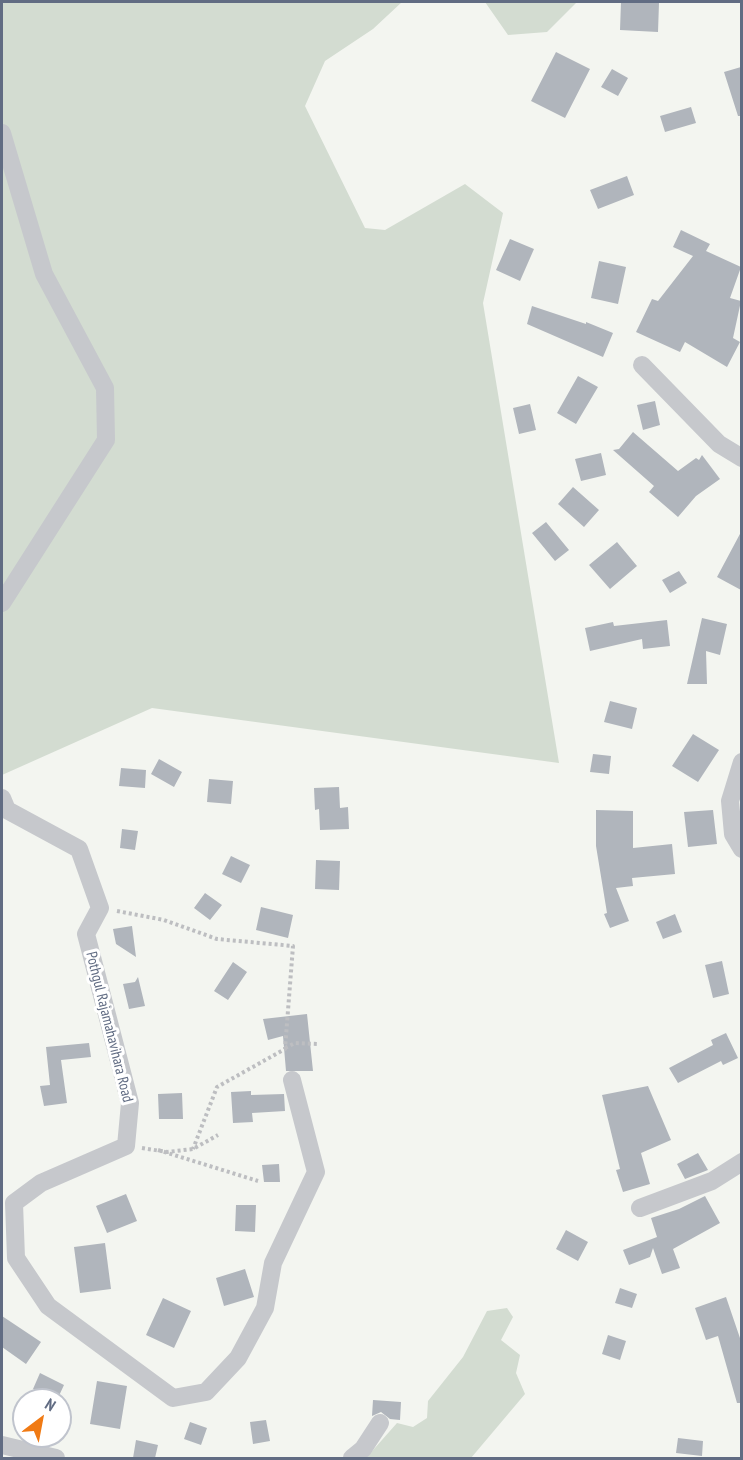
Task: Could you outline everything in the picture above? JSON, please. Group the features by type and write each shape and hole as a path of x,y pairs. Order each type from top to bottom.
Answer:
{"street":[{"path":"2,133 44,274 105,388 106,440 2,603"},
{"path":"642,365 719,444 741,458"},
{"path":"741,762 730,801 733,834 741,849"},
{"path":"2,798 7,810 79,849 100,908"},
{"name":"Pothgul Rajamahavihara Road","path":"100,908 86,934 130,1103 126,1146"},
{"path":"126,1146 40,1183 14,1203 9,1256 48,1306 173,1398 206,1392 238,1358 265,1308 273,1263 316,1172 292,1080"},
{"path":"640,1208 712,1181 741,1162"},
{"path":"352,1458 363,1449 380,1423"},
{"path":"2,1445 56,1458"}],"path":[{"path":"100,908 164,920 217,939 293,946 285,1049"},
{"path":"193,1149 217,1087 295,1043 319,1044"},
{"path":"126,1146 158,1150 193,1149 218,1135"},
{"path":"158,1150 258,1181"}],"shaded area":[{"path":"2,2 402,2 373,29 325,61 305,106 365,228 385,230 465,184 503,213 483,303 559,763 152,708 2,775"},
{"path":"485,2 577,2 547,32 508,35"},
{"path":"507,1308 513,1317 501,1340 520,1355 516,1373 525,1394 471,1458 366,1458 397,1423 413,1427 427,1418 428,1401 463,1357 487,1311"}],"building":[{"path":"621,2 659,3 658,32 620,30"},
{"path":"556,52 590,69 565,118 531,101"},
{"path":"741,67 741,116 738,116 724,72"},
{"path":"612,69 628,78 618,96 601,87"},
{"path":"691,107 696,123 665,132 660,116"},
{"path":"627,176 634,195 598,209 590,190"},
{"path":"681,230 710,244 706,251 741,267 730,298 741,301 733,338 740,342 727,367 685,342 680,352 636,332 652,299 658,301 693,256 673,247"},
{"path":"510,239 534,249 520,281 496,270"},
{"path":"599,261 626,267 618,304 591,298"},
{"path":"532,306 586,324 586,322 613,333 603,357 527,324"},
{"path":"578,376 598,387 576,424 557,413"},
{"path":"655,401 660,425 643,430 637,405"},
{"path":"530,404 536,430 519,434 513,408"},
{"path":"633,432 678,471 696,458 699,460 702,455 720,479 696,496 678,517 649,492 654,486 613,450 619,449"},
{"path":"601,453 606,475 581,481 575,459"},
{"path":"573,487 599,510 584,527 558,504"},
{"path":"546,522 569,550 555,561 532,533"},
{"path":"741,532 741,590 717,577"},
{"path":"617,542 637,566 610,589 589,565"},
{"path":"679,571 687,583 670,593 662,580"},
{"path":"702,618 727,624 720,655 706,651 707,684 687,684"},
{"path":"667,620 670,646 643,649 642,639 590,651 585,628 613,622 614,626"},
{"path":"610,701 637,708 632,729 604,722"},
{"path":"693,734 719,750 698,782 672,766"},
{"path":"593,754 611,756 609,774 590,772"},
{"path":"159,759 182,772 174,787 151,774"},
{"path":"121,768 146,770 145,788 119,786"},
{"path":"209,779 233,781 231,804 207,802"},
{"path":"339,787 340,808 348,807 349,829 320,830 319,809 315,810 314,788"},
{"path":"596,810 633,811 633,848 672,844 675,874 632,878 633,886 616,888 629,921 610,928 604,914 607,913 596,846"},
{"path":"713,810 717,844 688,847 684,812"},
{"path":"122,829 138,831 135,850 120,848"},
{"path":"231,856 250,865 241,883 222,874"},
{"path":"316,860 340,861 339,890 315,889"},
{"path":"205,893 222,905 210,920 194,908"},
{"path":"261,907 293,915 288,938 256,930"},
{"path":"675,914 682,932 663,939 656,922"},
{"path":"132,926 136,957 116,944 113,929"},
{"path":"722,961 729,994 713,998 705,965"},
{"path":"233,962 247,972 228,1000 214,991"},
{"path":"138,977 145,1006 129,1009 123,984 135,982"},
{"path":"307,1014 313,1071 286,1071 283,1036 268,1040 263,1019"},
{"path":"726,1033 738,1058 723,1065 721,1061 678,1083 669,1068 713,1045 711,1040"},
{"path":"89,1043 91,1057 61,1060 67,1103 44,1106 40,1086 50,1085 46,1047"},
{"path":"648,1086 671,1140 641,1153 650,1184 623,1192 616,1170 620,1169 602,1095"},
{"path":"251,1091 251,1095 284,1094 285,1111 252,1113 253,1122 233,1123 231,1092"},
{"path":"182,1093 183,1119 159,1119 158,1094"},
{"path":"698,1153 708,1170 685,1179 677,1164"},
{"path":"279,1164 280,1182 264,1182 262,1165"},
{"path":"126,1194 137,1221 107,1233 96,1206"},
{"path":"705,1196 720,1223 673,1249 680,1268 662,1274 653,1248 650,1257 629,1265 623,1250 657,1237 651,1218 679,1209"},
{"path":"236,1205 256,1205 255,1232 235,1231"},
{"path":"566,1230 588,1242 578,1261 556,1249"},
{"path":"105,1243 111,1289 80,1293 74,1247"},
{"path":"245,1269 254,1297 224,1306 216,1278"},
{"path":"620,1288 637,1294 632,1308 615,1303"},
{"path":"726,1297 741,1341 741,1403 737,1403 718,1336 706,1340 695,1308"},
{"path":"163,1298 191,1311 174,1348 146,1335"},
{"path":"2,1316 41,1342 26,1364 2,1347"},
{"path":"608,1335 626,1341 620,1360 602,1354"},
{"path":"40,1373 64,1385 63,1388 33,1388"},
{"path":"97,1381 127,1386 120,1429 90,1424"},
{"path":"373,1400 401,1402 400,1420 390,1419 381,1412 372,1416"},
{"path":"266,1420 270,1441 253,1444 250,1422"},
{"path":"190,1422 207,1428 201,1445 184,1439"},
{"path":"678,1438 703,1441 702,1456 676,1453"},
{"path":"136,1440 158,1445 155,1458 133,1458"}]}
